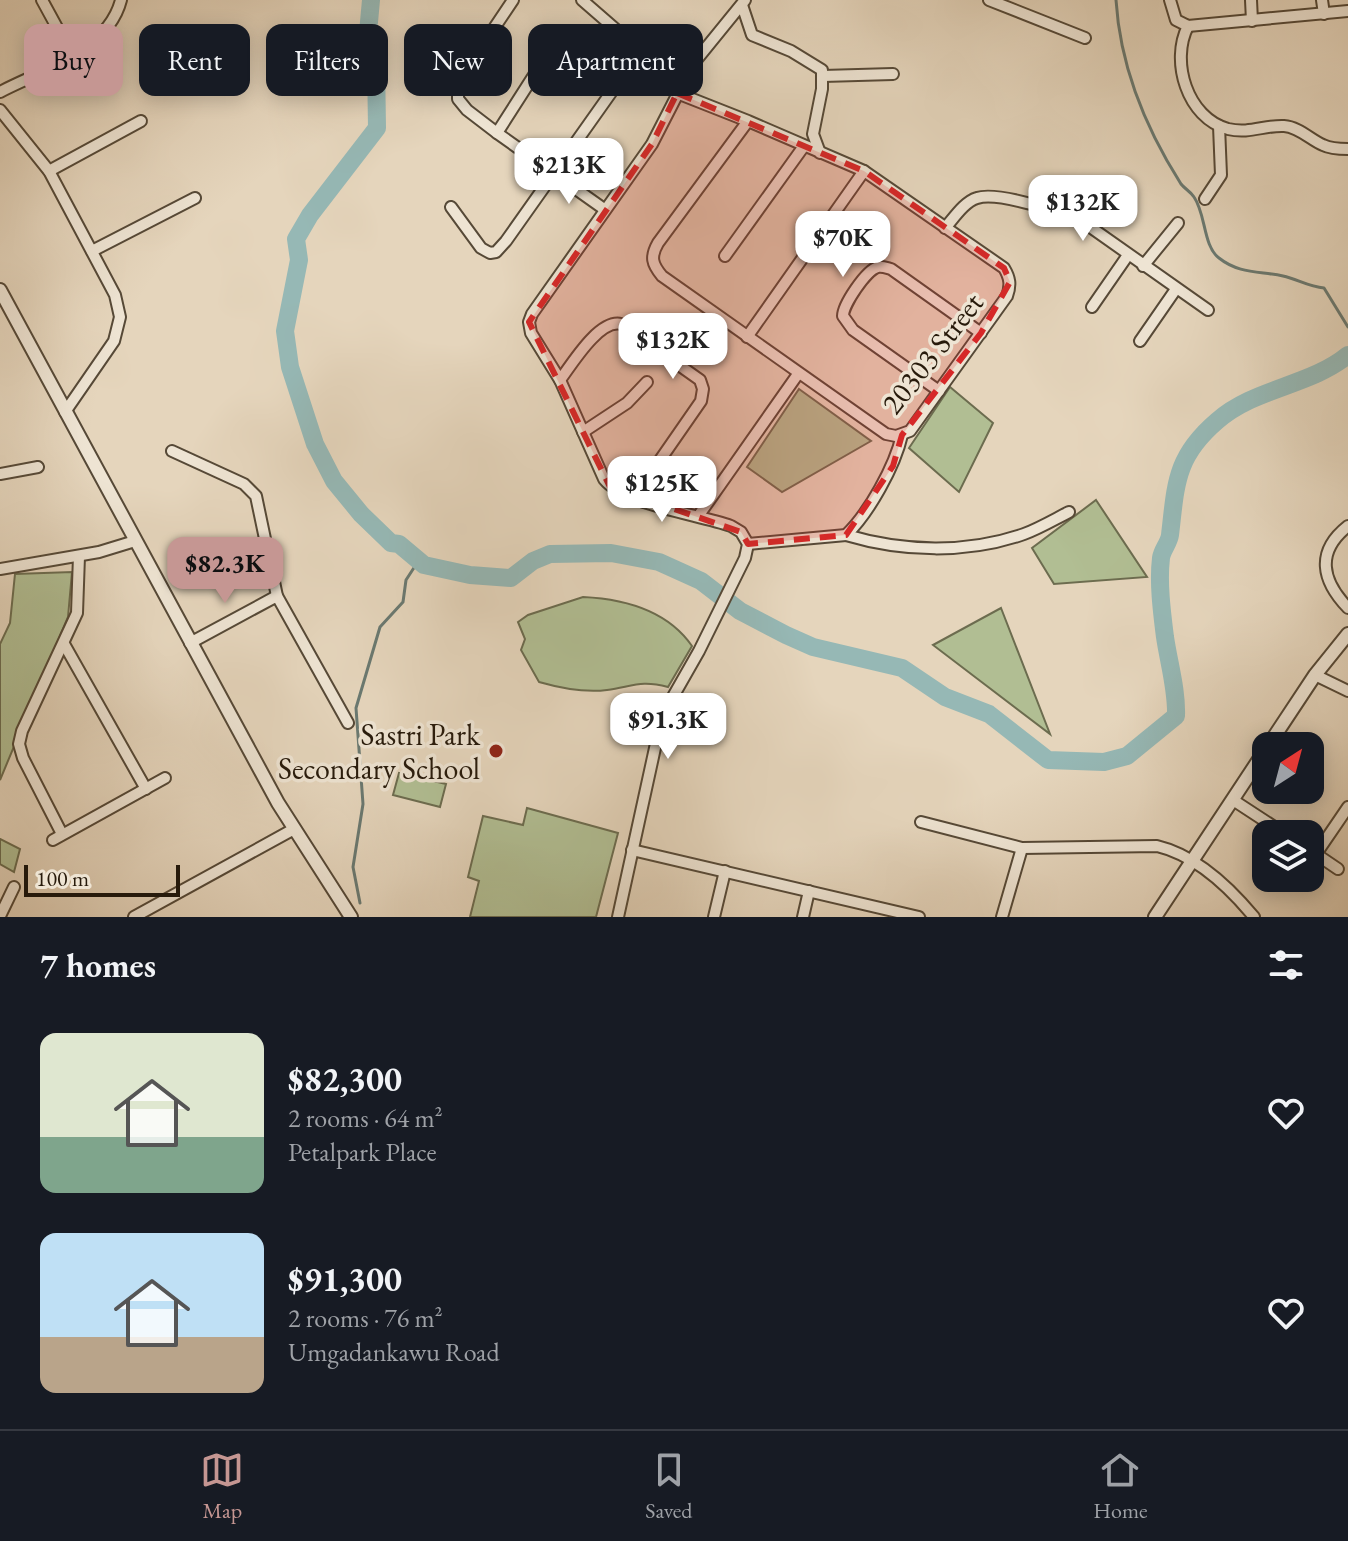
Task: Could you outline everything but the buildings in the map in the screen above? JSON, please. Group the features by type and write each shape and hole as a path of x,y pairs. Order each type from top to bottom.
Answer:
{"street":[{"path":"42,0 55,24"},
{"path":"109,24 121,0"},
{"path":"513,0 456,87 460,103 604,209"},
{"path":"451,207 481,248 490,253 496,252 627,70 632,57 628,40 582,0"},
{"path":"989,0 1012,4 1085,38"},
{"path":"1170,0 1176,20 1188,26 1348,11"},
{"path":"1251,0 1252,21"},
{"path":"1322,0 1324,14"},
{"path":"744,2 752,35 818,65 823,76 813,134 820,153"},
{"path":"703,52 744,2"},
{"path":"1188,26 1180,47 1189,96 1202,114 1219,126 1253,132 1284,126 1325,146 1348,149"},
{"path":"823,76 843,78 893,74"},
{"path":"0,92 24,80"},
{"path":"497,133 528,85"},
{"path":"618,917 662,716 699,651 745,558 748,544 741,532 731,526 633,499 615,491 604,479 560,380 531,333 529,322 604,209 652,144 676,96"},
{"name":"20303 Street","path":"685,96 748,121 864,171 1004,268 1008,276 1007,296 910,431 902,435 886,434 662,276 652,261 658,243 748,121"},
{"path":"0,110 49,171 115,295 120,317 119,328 109,350 65,412"},
{"path":"49,171 141,121"},
{"path":"1205,199 1221,175 1219,126"},
{"path":"725,256 804,146"},
{"path":"747,337 864,171"},
{"path":"945,228 972,200 979,197 1005,199 1064,213 1086,224 1208,310"},
{"path":"92,251 195,198"},
{"path":"1143,266 1178,223"},
{"path":"1092,307 1128,255"},
{"path":"939,391 853,330 843,316 845,305 870,272 883,267 891,269 981,333"},
{"path":"1140,341 1176,289"},
{"path":"0,290 294,829 351,917"},
{"path":"560,380 589,343 612,322 621,324 700,380 703,389 701,401 633,499"},
{"path":"699,515 798,374"},
{"path":"583,432 627,403 647,382"},
{"path":"846,535 893,466 902,435"},
{"path":"172,451 244,484 256,496 277,596 348,723"},
{"path":"0,474 38,467"},
{"path":"748,544 846,535 880,545 936,548 984,545 1026,534 1069,512"},
{"path":"1348,526 1334,539 1325,563 1331,587 1348,608"},
{"path":"0,569 79,556 135,541"},
{"path":"79,556 78,607 64,644 22,731 19,744 23,758 58,837 165,778"},
{"path":"190,643 277,596"},
{"path":"1278,732 1315,675 1348,634"},
{"path":"64,644 146,789"},
{"path":"1315,675 1348,691"},
{"path":"1155,917 1252,771"},
{"path":"1233,800 1264,820"},
{"path":"1324,838 1348,807"},
{"path":"921,822 1022,848 1167,848 1192,862 1235,894 1254,917"},
{"path":"134,917 294,829"},
{"path":"1002,917 1022,848"},
{"path":"632,850 919,917"},
{"path":"1324,859 1338,869"},
{"path":"714,917 725,871"},
{"path":"0,916 14,887"},
{"path":"803,917 809,891"}],"highlighted area":[{"path":"677,93 864,171 1004,268 1010,282 981,333 902,435 893,466 846,535 748,544 741,532 610,487 529,322 652,144"}],"green space":[{"path":"950,387 993,423 959,492 909,448"},
{"path":"799,389 871,441 782,492 747,467"},
{"path":"1096,500 1147,577 1054,584 1032,548"},
{"path":"72,572 68,617 0,780 0,644 10,623 15,574"},
{"path":"583,597 614,600 644,609 658,615 682,634 692,646 668,687 644,684 590,691 539,682 521,650 525,639 518,622 528,615"},
{"path":"1001,608 1050,734 933,645"},
{"path":"399,773 446,784 440,807 393,795"},
{"path":"527,808 618,833 596,917 470,917 479,881 468,877 483,816 523,825"},
{"path":"0,839 20,849 14,872 0,864"}],"waterway":[{"path":"371,0 368,33 376,60 377,128 310,215 296,239 299,260 285,331 290,367 315,444 334,481 361,514 391,543 399,544 424,565 470,575 511,578 533,561 550,554 611,553 659,562 701,581 740,611 813,647 902,668 945,697 989,714 1048,760 1104,762 1127,756 1176,716 1160,568 1170,535 1176,486 1185,459 1203,434 1232,410 1317,374 1348,355"},
{"path":"1116,0 1123,48 1137,96 1168,163 1198,204 1214,253 1242,269 1283,276 1324,288 1348,327"},
{"path":"360,903 353,867 363,804 356,708 380,627 403,602 406,580 419,560"}],"place":[{"name":"Sastri Park Secondary School","path":"496,751"}]}
